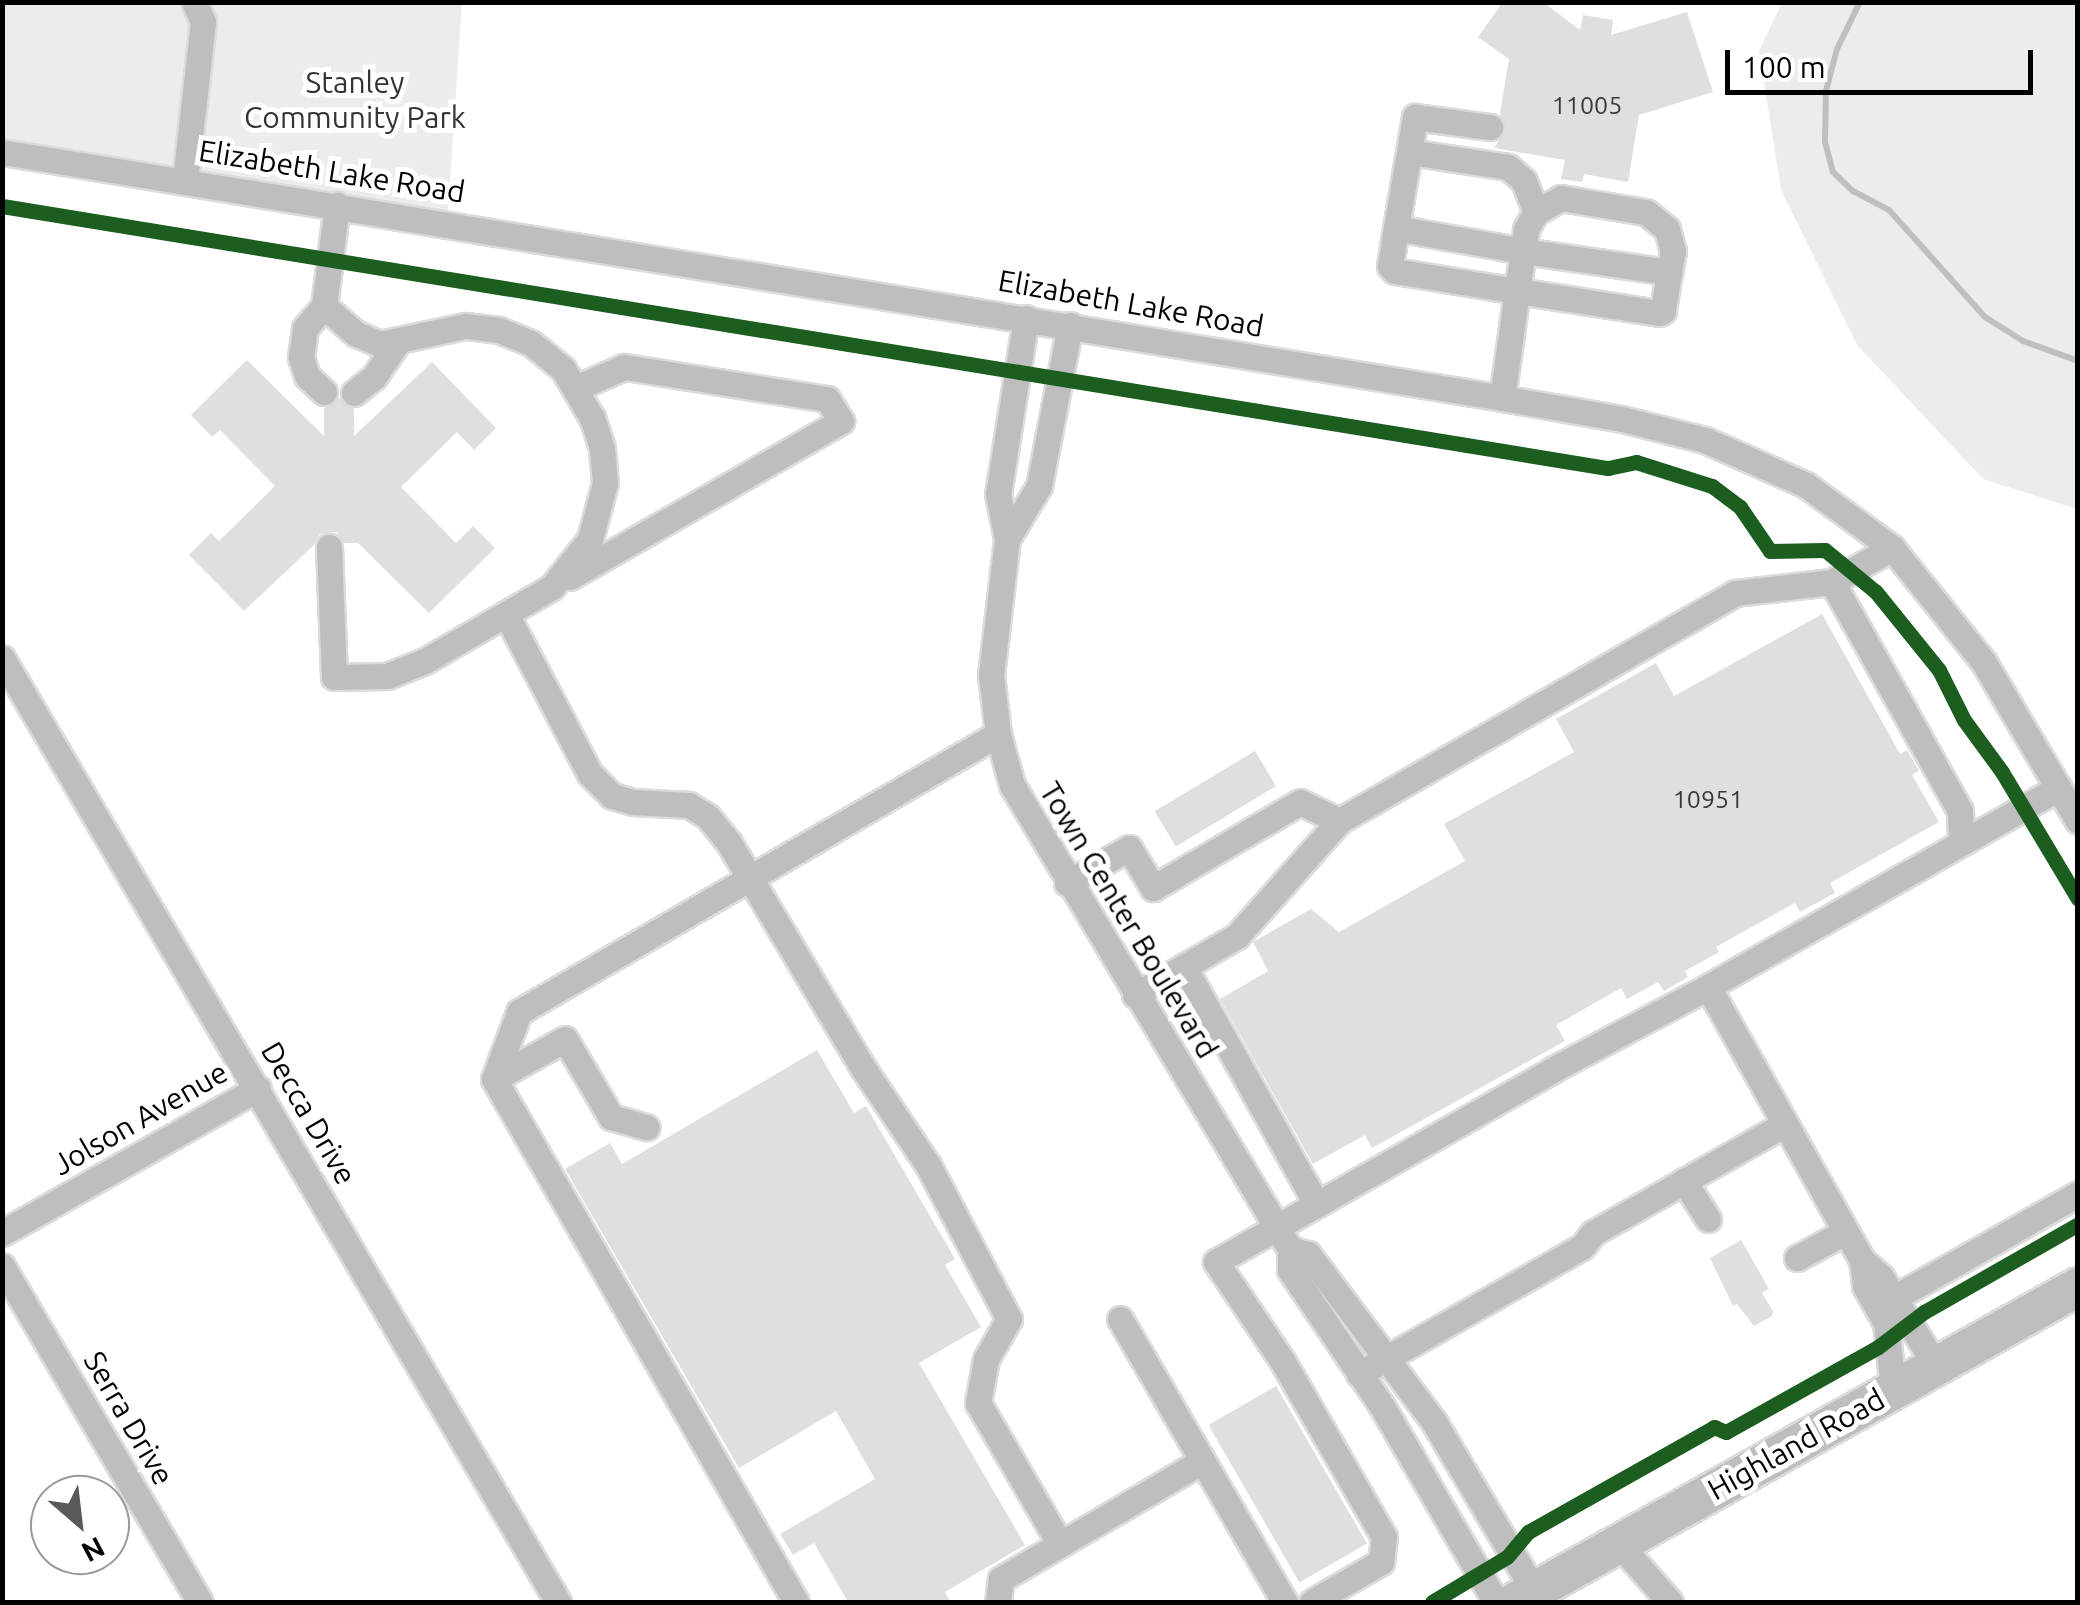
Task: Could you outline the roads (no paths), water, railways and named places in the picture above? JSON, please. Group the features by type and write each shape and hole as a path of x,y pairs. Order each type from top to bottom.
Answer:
{"highway":[{"name":"Highland Road","path":"1525,1597 2078,1286"}],"street":[{"path":"185,180 203,22 194,2"},
{"path":"1490,126 1415,117 1390,266 1395,271 1517,291 1659,313 1672,239 1654,216 1561,198 1536,212 1526,228 1523,251 1517,291 1502,398"},
{"name":"Elizabeth Lake Road","path":"2,152 1502,398 1634,422 1738,452 1829,500 1892,548 1964,634 2078,821"},
{"path":"1409,152 1508,168 1524,181 1536,212"},
{"path":"324,392 307,376 301,357 304,328 324,306 337,205"},
{"path":"1396,228 1669,272"},
{"path":"324,306 366,340 396,343 453,327 499,330 548,354 576,388 599,438 604,493 590,539 552,588"},
{"name":"Town Center Boulevard","path":"1026,318 998,494 1007,538 992,675 998,734 1012,785 1067,883 1290,1249 1290,1270 1496,1602"},
{"name":"Town Center Boulevard","path":"1007,538 1038,486 1070,325"},
{"path":"354,393 374,378 396,343"},
{"path":"329,547 334,677 370,679 404,671 841,421 827,399 624,367 576,388"},
{"path":"1135,995 1236,936 1339,820 1735,593 1832,582 1892,548"},
{"path":"1832,582 1960,812 1961,842"},
{"path":"506,614 590,774 612,796 633,802 689,805 708,817 751,877 863,1068 928,1164 1009,1319 986,1359 978,1403 1060,1544"},
{"name":"Decca Drive","path":"2,658 558,1602"},
{"path":"494,1079 519,1012 998,734"},
{"path":"1312,1602 1381,1562 1384,1537 1283,1362 1216,1262 2058,788"},
{"path":"1067,883 1129,848 1153,888 1300,802 1339,820"},
{"path":"1184,967 1316,1203"},
{"path":"1708,987 1862,1260 1882,1277 1936,1366"},
{"path":"494,1079 564,1039 611,1117 648,1127"},
{"path":"494,1079 796,1602"},
{"name":"Jolson Avenue","path":"2,1233 258,1088"},
{"path":"1358,1374 1582,1247 1593,1233 1785,1124"},
{"path":"1684,1180 1708,1219"},
{"path":"1894,1298 2078,1194"},
{"path":"1797,1258 1846,1232"},
{"name":"Town Center Boulevard","path":"1290,1249 1308,1254 1434,1422 1525,1597"},
{"path":"1862,1260 1865,1286 1886,1322 1894,1390"},
{"name":"Serra Drive","path":"2,1266 200,1602"},
{"path":"1120,1318 1285,1602"},
{"path":"998,1602 1001,1578 1202,1461"},
{"path":"1619,1544 1670,1602"}],"waterway":[{"path":"1860,2 1837,49 1826,91 1825,142 1833,172 1853,191 1889,210 1985,317 2023,341 2078,361"}],"park label":[{"name":"Stanley Community Park","path":"355,99"}]}
